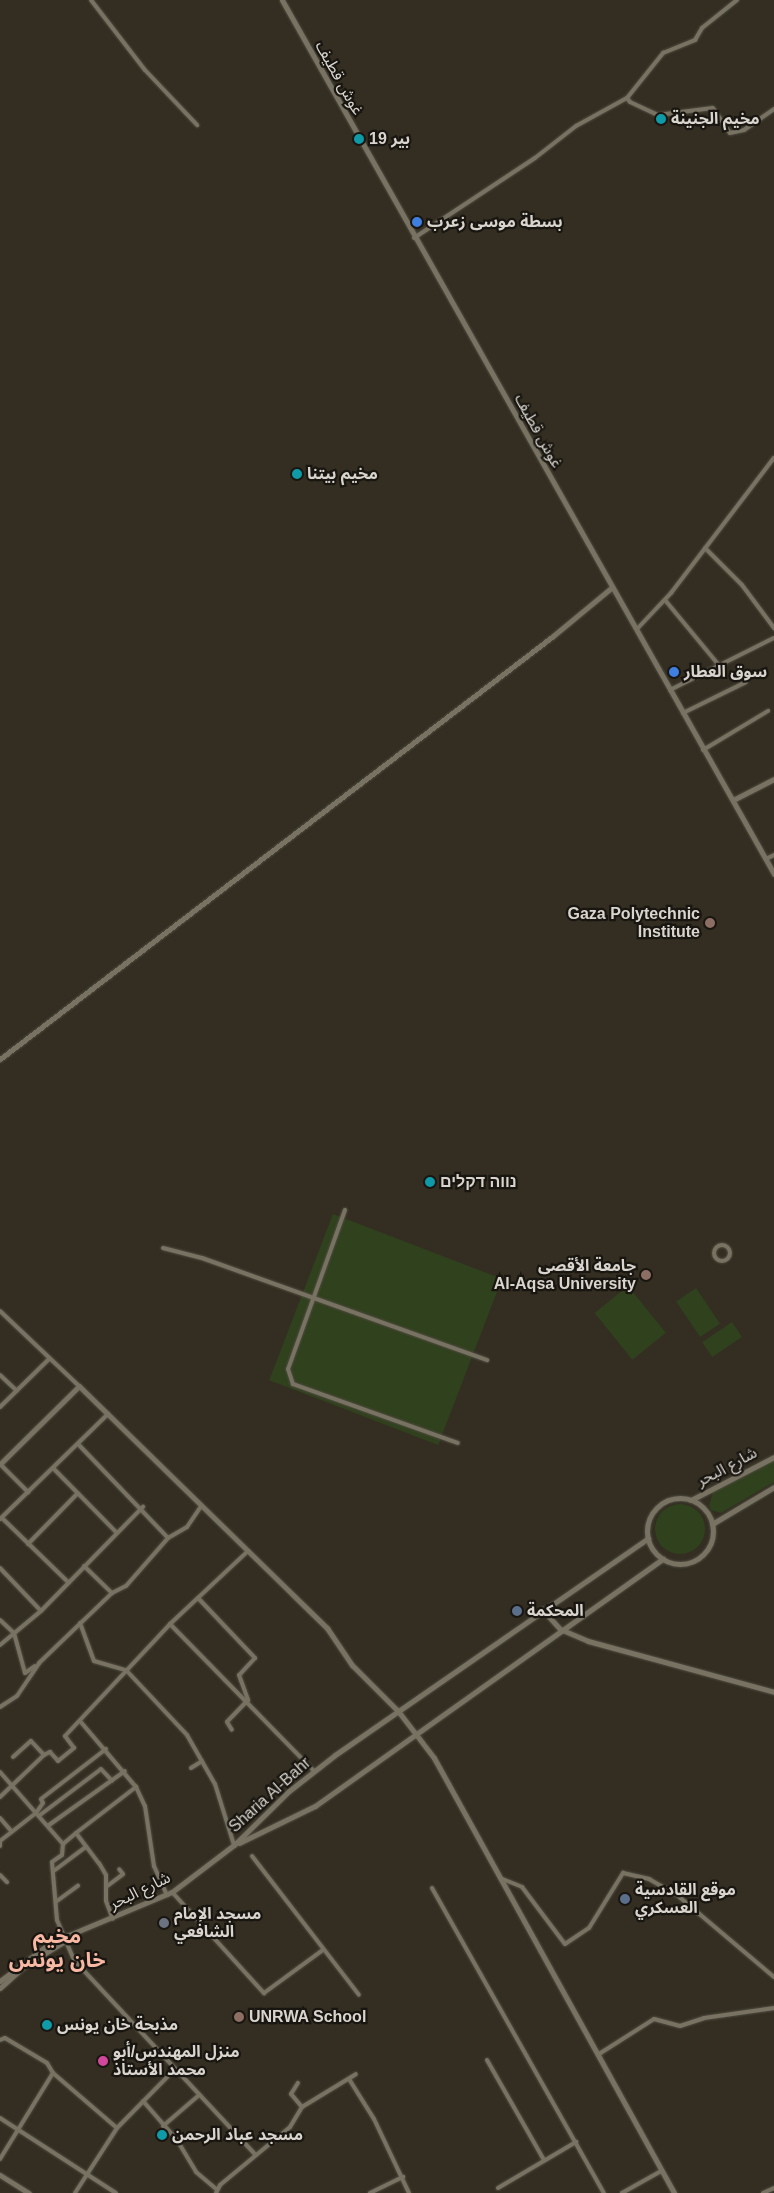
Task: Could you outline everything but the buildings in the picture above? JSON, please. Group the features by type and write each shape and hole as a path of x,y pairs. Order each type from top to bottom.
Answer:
{"main road":[{"name":"غوش قطيف","path":"282,0 611,588 637,630 774,874"},
{"path":"0,1059 553,636 611,588"},
{"path":"733,800 774,779"},
{"path":"0,1464 79,1386 327,1628 352,1665 398,1711 416,1733 599,2054 674,2193"},
{"name":"شارع البحر","path":"691,1500 774,1457"},
{"path":"712,1524 774,1487"},
{"path":"691,1500 708,1514 712,1524 710,1546 694,1561 673,1563 663,1559 648,1538 650,1518 663,1503 691,1500"},
{"name":"Sharia Al-Bahr","path":"234,1845 314,1771 542,1609 648,1538"},
{"name":"Sharia Al-Bahr","path":"234,1845 300,1816 560,1629 663,1559"},
{"path":"542,1609 560,1629 620,1652 774,1692"},
{"name":"شارع البحر","path":"0,1981 37,1951 170,1894 234,1845"},
{"name":"شارع البحر","path":"0,1988 27,1964 63,1940"},
{"path":"0,2175 29,2193"}],"street":[{"path":"91,0 145,70 197,125"},
{"path":"414,238 535,158 576,126 627,98 663,53 695,40 702,28 736,0"},
{"path":"627,98 630,102 658,115 713,108 730,133 744,130 774,109"},
{"path":"637,630 665,600 774,458"},
{"path":"705,548 754,599 774,628"},
{"path":"665,600 718,664"},
{"path":"670,690 718,664 774,638"},
{"path":"683,713 746,682"},
{"path":"703,750 768,711"},
{"path":"766,859 774,855"},
{"path":"345,1210 288,1369 293,1384 458,1443"},
{"path":"720,1245 729,1252 721,1261 714,1253 720,1245"},
{"path":"163,1248 314,1298 487,1360"},
{"path":"0,1311 79,1386"},
{"path":"0,1407 49,1359"},
{"path":"0,1375 17,1391"},
{"path":"69,1583 1,1518 108,1414"},
{"path":"78,1444 143,1507 168,1538"},
{"path":"0,1464 28,1492"},
{"path":"53,1468 117,1533"},
{"path":"28,1544 78,1493"},
{"path":"0,1707 17,1696 39,1664 112,1592 126,1586 168,1538 187,1527 201,1506"},
{"path":"0,1645 41,1611 143,1507"},
{"path":"0,1797 44,1755 50,1752 58,1761 74,1748 65,1736 170,1624 248,1551"},
{"path":"84,1566 112,1592"},
{"path":"0,1568 41,1611"},
{"path":"198,1598 255,1658 239,1675 248,1700"},
{"path":"0,1620 14,1633 25,1673 39,1664"},
{"path":"80,1623 94,1661 126,1670 180,1726 202,1761 224,1808 234,1845"},
{"path":"170,1624 248,1700 314,1771"},
{"path":"232,1730 227,1722 248,1700"},
{"path":"80,1721 125,1771 136,1787 145,1806 154,1866 170,1894 264,1993 323,1950"},
{"path":"13,1757 32,1741 44,1755"},
{"path":"38,1814 43,1803 41,1798 106,1749"},
{"path":"191,1768 202,1761"},
{"path":"0,1846 0,1841 101,1769 112,1781"},
{"path":"50,1825 125,1771"},
{"path":"0,1772 10,1786 50,1825 63,1844 62,1855 52,1862 55,1870 57,1901 63,1940 74,1960 255,2154"},
{"path":"63,1844 136,1787"},
{"path":"0,1818 12,1832"},
{"path":"76,1833 104,1871 113,1919"},
{"path":"55,1870 86,1848"},
{"path":"252,1856 359,1995"},
{"path":"106,1888 122,1874 119,1869"},
{"path":"500,1878 522,1887 565,1944 589,1928 623,1873 649,1879 676,1895 774,1977"},
{"path":"0,1875 7,1882"},
{"path":"57,1901 78,1886"},
{"path":"432,1888 604,2193"},
{"path":"599,2054 654,2019 680,2026 704,2018 774,2008"},
{"path":"0,2040 5,2038 35,2055 117,2128"},
{"path":"488,2060 544,2160"},
{"path":"75,2193 117,2128 175,2069"},
{"path":"0,2159 53,2073"},
{"path":"143,2102 177,2140 196,2172 216,2191 255,2154 284,2134 302,2107 356,2074"},
{"path":"349,2079 374,2119 403,2176 409,2193"},
{"path":"298,2083 291,2094 302,2107"},
{"path":"163,2126 199,2095"},
{"path":"0,2118 116,2193"},
{"path":"498,2188 576,2142"},
{"path":"622,2193 661,2170"},
{"path":"370,2193 403,2176"},
{"path":"763,2193 774,2188"}],"green space":[{"path":"333,1214 502,1279 438,1445 269,1380"},
{"path":"628,1286 666,1333 632,1360 595,1313"},
{"path":"696,1288 720,1324 700,1337 676,1301"},
{"path":"732,1322 742,1337 712,1357 702,1342"},
{"path":"774,1460 774,1482 721,1513 711,1510 709,1505 713,1492"},
{"path":"675,1504 685,1504 698,1511 705,1524 705,1534 698,1547 685,1554 675,1554 666,1550 659,1543 655,1534 655,1524 659,1515 666,1508"}],"place":[{"name":"مخيم الجنينة","path":"661,119"},
{"name":"بير 19","path":"359,139"},
{"name":"بسطة موسى زعرب","path":"417,222"},
{"name":"مخيم بيتنا","path":"297,474"},
{"name":"سوق العطار","path":"674,672"},
{"name":"Gaza Polytechnic Institute","path":"710,923"},
{"name":"נווה דקלים","path":"430,1182"},
{"name":"جامعة الأقصى Al-Aqsa University","path":"646,1275"},
{"name":"المحكمة","path":"517,1611"},
{"name":"موقع القادسية العسكري","path":"625,1899"},
{"name":"مسجد الإمام الشافعي","path":"164,1923"},
{"name":"UNRWA School","path":"239,2017"},
{"name":"مذبحة خان يونس","path":"47,2025"},
{"name":"منزل المهندس/أبو محمد الأستاذ","path":"103,2061"},
{"name":"مسجد عباد الرحمن","path":"162,2135"}],"district":[{"name":"مخيم خان يونس","path":"57,1948"}]}
